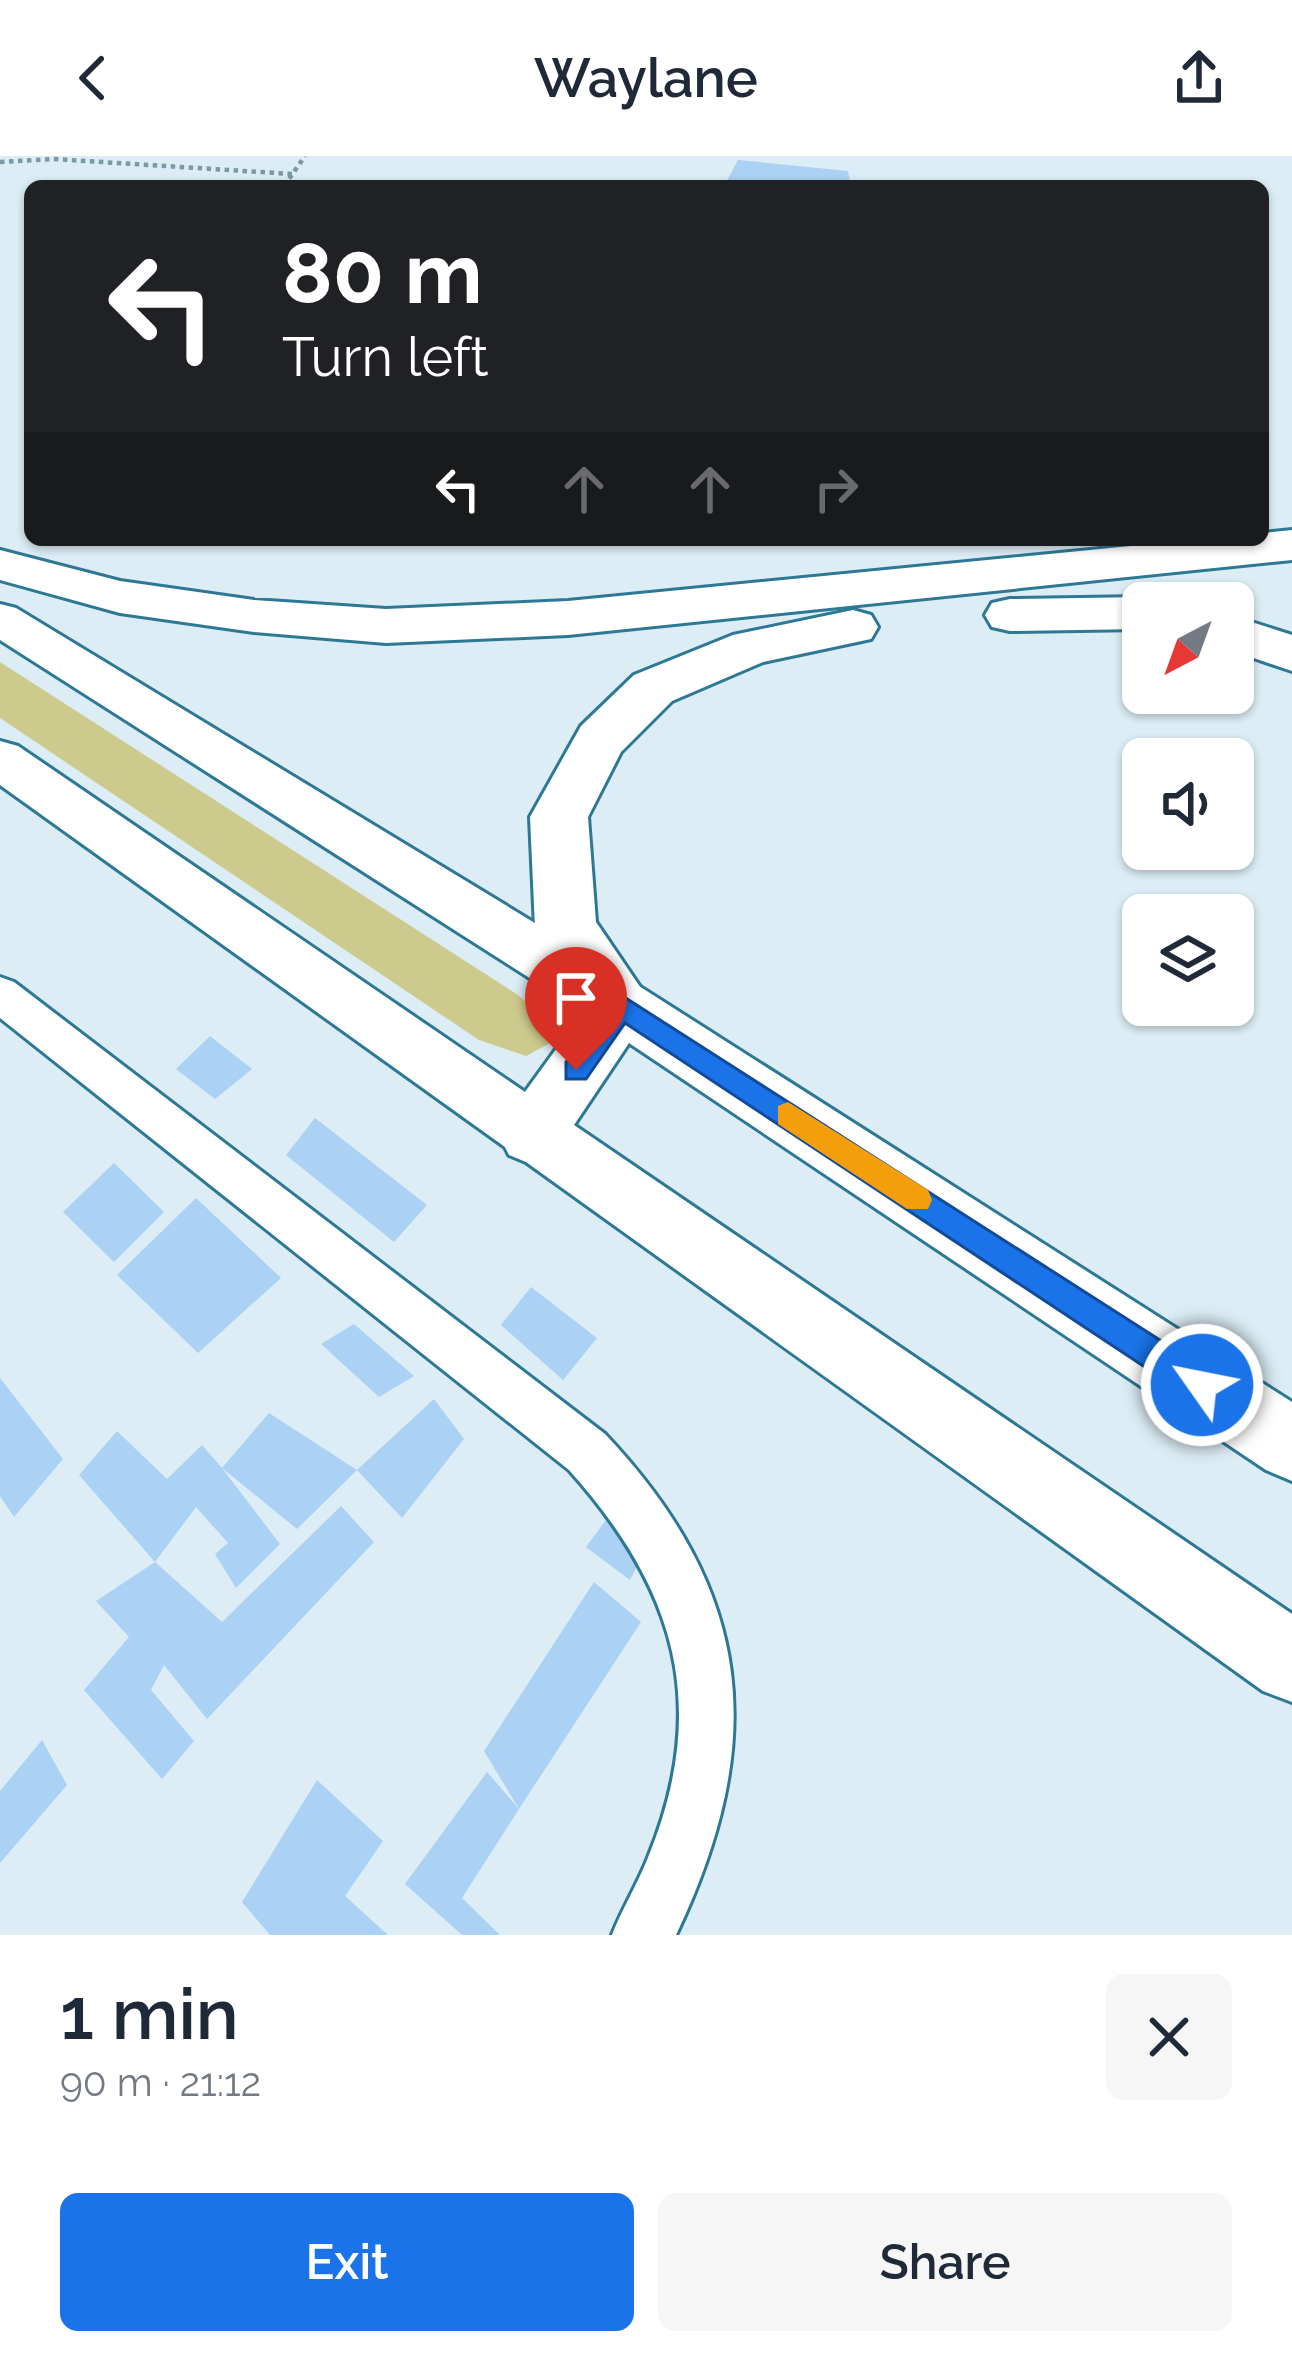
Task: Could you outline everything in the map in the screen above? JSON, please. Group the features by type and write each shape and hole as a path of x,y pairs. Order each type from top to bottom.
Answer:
{"highway":[{"path":"0,565 120,597 254,616 386,626 568,618 1292,545"},
{"path":"621,1006 566,928 559,817 599,740 653,688 751,647 854,627 1026,614 1122,614"},
{"path":"1254,640 1292,654"}],"main road":[{"path":"0,619 621,1006 1286,1440"},
{"path":"0,759 531,1135 1292,1661"},
{"path":"531,1135 621,1006"}],"street":[{"path":"0,994 586,1452 631,1492 655,1527 692,1607 706,1678 704,1736 689,1834 643,1935"}],"path":[{"path":"288,180 305,156"},
{"path":"0,162 54,158 292,175"}],"shaded area":[{"path":"0,662 518,995 552,1025 554,1041 526,1056 479,1040 0,718"}],"building":[{"path":"738,160 848,171 850,180 727,180"},
{"path":"210,1036 252,1069 215,1099 176,1069"},
{"path":"315,1118 427,1205 394,1242 286,1155"},
{"path":"114,1163 164,1212 114,1262 63,1212"},
{"path":"196,1198 281,1278 198,1353 117,1275"},
{"path":"531,1287 597,1338 563,1380 501,1325"},
{"path":"354,1324 414,1376 379,1397 321,1344"},
{"path":"0,1378 63,1459 14,1517 0,1496"},
{"path":"434,1399 464,1439 402,1518 357,1470"},
{"path":"269,1413 357,1470 297,1529 222,1468"},
{"path":"117,1431 167,1479 202,1445 280,1544 236,1588 215,1554 228,1543 196,1507 155,1562 79,1475"},
{"path":"618,1504 652,1537 630,1580 586,1547"},
{"path":"341,1506 374,1542 207,1719 164,1665 151,1690 194,1741 162,1779 84,1690 129,1637 96,1601 155,1562 222,1622"},
{"path":"594,1582 641,1622 519,1809 484,1751"},
{"path":"42,1740 67,1785 0,1863 0,1791"},
{"path":"487,1772 519,1809 462,1898 500,1935 462,1935 405,1884"},
{"path":"317,1780 383,1841 345,1896 388,1935 270,1935 242,1902"}],"slow traffic":[{"path":"788,1115 917,1200"}],"route":[{"path":"576,1070 621,1006 1202,1385"}]}
